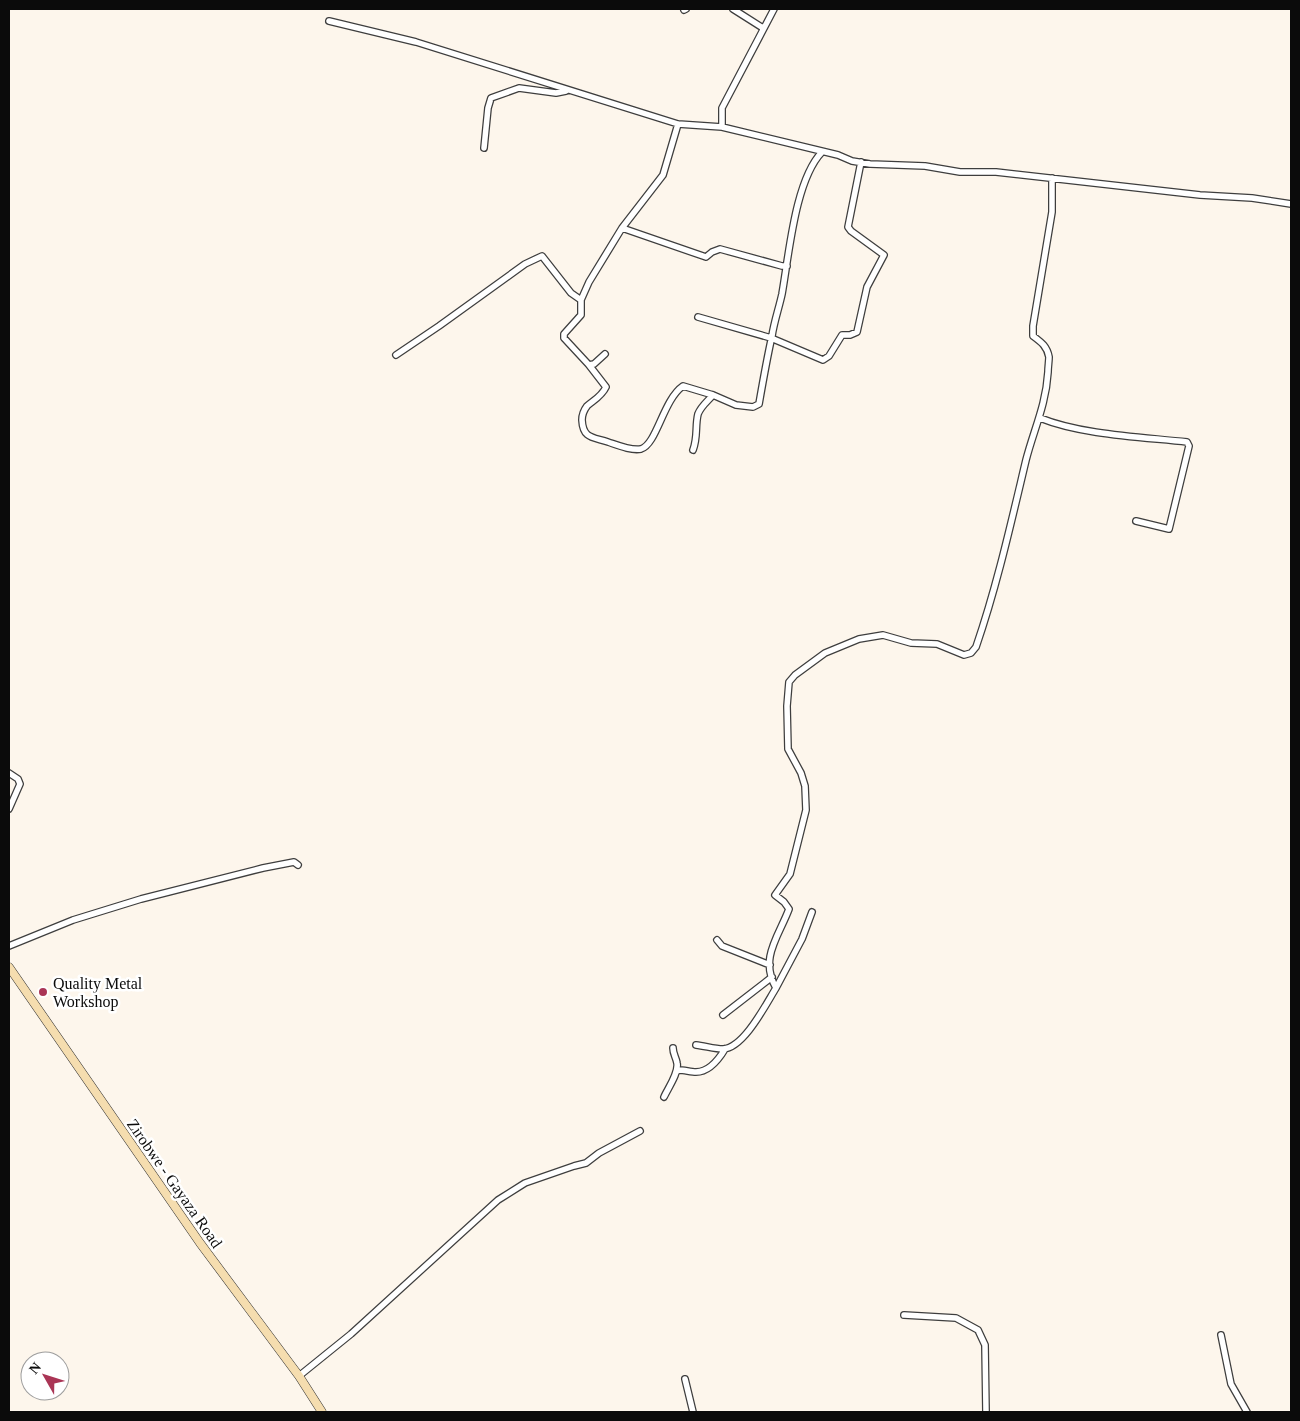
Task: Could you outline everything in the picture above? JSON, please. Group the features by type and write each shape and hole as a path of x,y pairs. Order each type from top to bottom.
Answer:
{"street":[{"path":"733,9 763,28"},
{"path":"722,127 722,108 774,9"},
{"path":"329,21 416,42 678,124 722,127 861,162 925,166 960,172 996,172 1200,195 1252,198 1291,204"},
{"path":"484,148 491,98 519,88 556,92 568,91"},
{"path":"678,124 663,175 622,228 588,282 581,300 581,315 564,334 564,338 606,387 604,392 587,407 582,417 583,431 588,436 627,448 640,449 648,446 668,404 683,386 713,395 736,405 753,407 759,404 782,296 791,236 806,178 813,161 822,152"},
{"path":"698,317 772,338 823,360 829,356 842,335 850,335 857,332 867,287 884,255 851,231 848,226 861,162"},
{"path":"776,988 770,965 770,952 789,909 775,895 790,874 806,810 805,786 801,773 788,749 787,706 789,682 795,675 824,653 859,639 883,635 911,642 937,644 964,655 971,653 976,647 998,580 1026,460 1040,418 1047,385 1048,357 1044,344 1033,336 1033,326 1052,212 1052,178"},
{"path":"622,228 706,257 720,249 787,266"},
{"path":"396,355 525,264 542,256 571,293 581,300"},
{"path":"589,365 594,364 605,354"},
{"path":"693,450 698,415 702,406 713,395"},
{"path":"1040,418 1059,426 1187,442 1189,446 1169,529 1136,522"},
{"path":"9,773 18,779 20,784 9,809"},
{"path":"9,946 73,920 141,899 263,868 294,862 298,865"},
{"path":"676,1072 679,1070 698,1072 708,1068 720,1057 725,1049 745,1036 776,988 802,939 812,912"},
{"path":"718,940 722,946 770,965"},
{"name":"Zirobwe - Gayaza Road","path":"9,967 200,1243 299,1376 322,1412"},
{"path":"723,1015 772,977"},
{"path":"696,1045 725,1049"},
{"path":"664,1098 676,1072 677,1064 673,1048"},
{"path":"299,1376 388,1301 498,1200 525,1184 586,1163 598,1153 640,1131"},
{"path":"904,1315 956,1318 978,1330 985,1345 986,1412"},
{"path":"1221,1335 1231,1384 1247,1412"},
{"path":"685,1379 693,1412"}],"place":[{"name":"Quality Metal Workshop","path":"43,992"}]}
